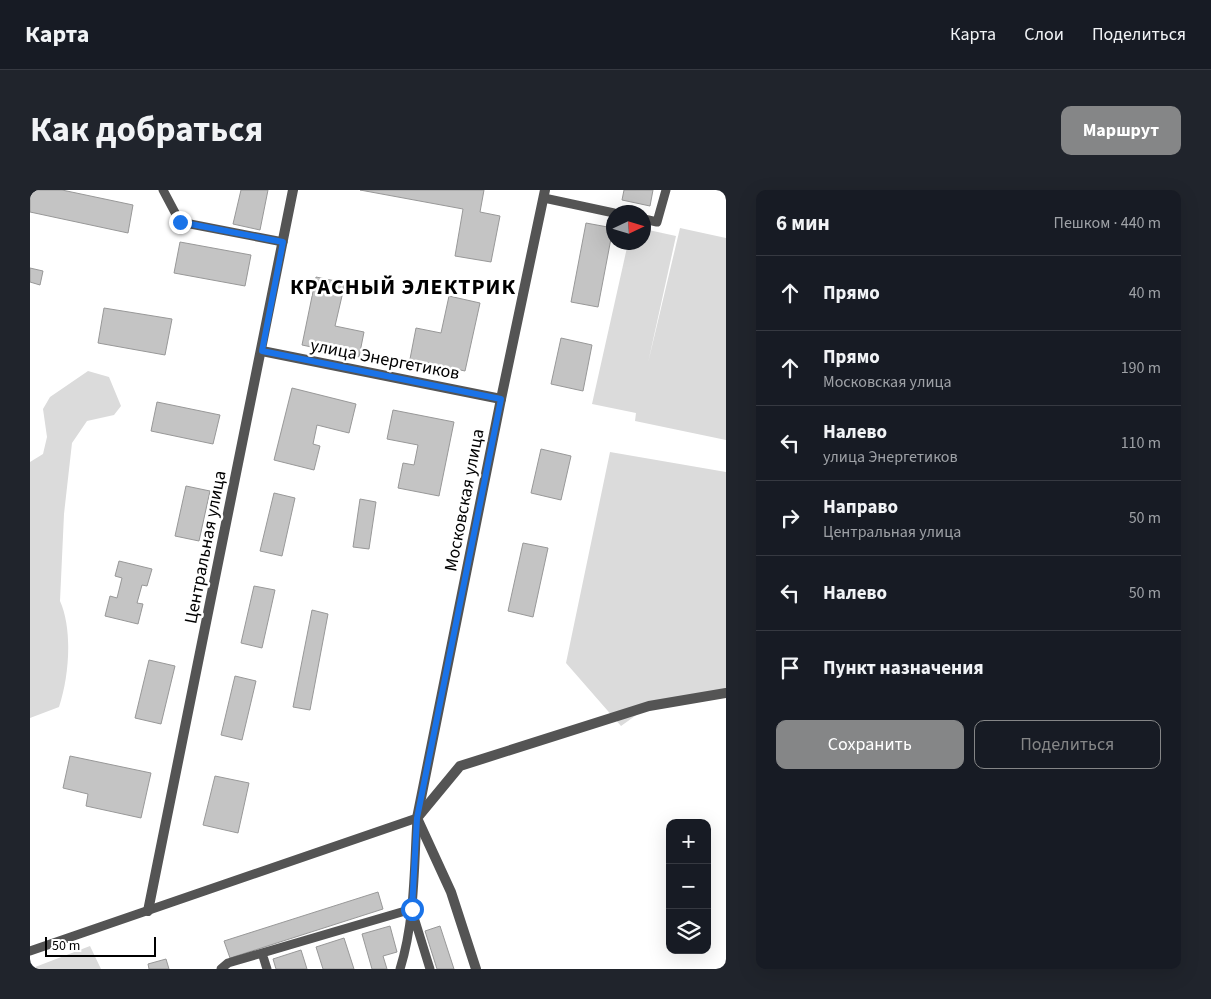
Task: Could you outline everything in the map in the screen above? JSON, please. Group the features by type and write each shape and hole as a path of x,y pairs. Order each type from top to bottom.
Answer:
{"street":[{"name":"Центральная улица","path":"148,911 293,190"},
{"name":"Московская улица","path":"417,818 544,194"},
{"name":"улица Энергетиков","path":"262,351 501,399"},
{"path":"476,969 451,892 417,818 460,766 649,706 726,693"}],"lane":[{"path":"163,190 180,222 283,242"},
{"path":"651,221 657,222 666,190"},
{"path":"544,194 606,211"},
{"path":"30,950 417,818 408,945 400,969"},
{"path":"221,969 228,963 412,909"},
{"path":"412,909 430,969"},
{"path":"262,953 267,969"}],"shaded area":[{"path":"680,228 726,238 726,440 635,421 636,413 592,404 626,250 651,250 651,231 676,236 648,363"},
{"path":"88,371 109,377 121,406 114,415 87,421 72,443 64,514 60,601 67,626 68,639 65,682 59,707 30,718 30,462 43,454 47,437 43,409 50,397"},
{"path":"610,452 726,472 726,690 649,706 621,726 566,663"},
{"path":"90,946 101,969 30,969"}],"building":[{"path":"30,190 62,190 133,205 128,233 30,212"},
{"path":"241,190 268,190 260,230 233,224"},
{"path":"360,190 484,190 480,212 500,216 491,262 455,256 463,209"},
{"path":"624,190 653,190 650,205 622,200"},
{"path":"586,223 606,227 606,250 609,250 598,307 571,302"},
{"path":"180,242 251,255 245,286 174,273"},
{"path":"30,268 43,271 40,285 30,282"},
{"path":"316,277 345,283 335,326 364,332 359,357 302,345"},
{"path":"449,296 480,303 465,371 410,359 416,328 441,333"},
{"path":"104,308 172,319 165,355 98,343"},
{"path":"561,338 592,345 583,391 551,384"},
{"path":"292,388 356,404 349,433 317,425 313,444 320,446 314,470 274,460"},
{"path":"157,402 220,415 213,444 151,431"},
{"path":"393,410 454,422 439,496 398,488 403,463 414,465 418,445 387,439"},
{"path":"541,449 571,456 561,500 531,493"},
{"path":"186,486 210,491 199,541 175,536"},
{"path":"274,493 295,498 282,556 260,551"},
{"path":"360,499 376,502 369,549 353,547"},
{"path":"523,543 548,548 533,617 508,611"},
{"path":"119,561 152,569 147,586 142,585 137,603 143,604 138,624 105,616 110,596 117,598 122,578 115,576"},
{"path":"254,586 275,590 262,648 241,643"},
{"path":"312,610 328,614 310,710 293,707"},
{"path":"149,660 175,666 161,724 135,718"},
{"path":"235,676 256,681 242,740 221,735"},
{"path":"70,756 151,773 141,818 86,806 88,794 63,788"},
{"path":"215,776 249,783 238,833 203,825"},
{"path":"378,892 383,909 230,958 224,941"},
{"path":"390,926 397,952 383,956 387,969 372,969 362,934"},
{"path":"440,926 454,969 437,969 425,931"},
{"path":"344,938 354,969 323,969 316,947"},
{"path":"301,950 307,969 276,969 273,959"},
{"path":"166,959 169,969 149,969 148,964"}],"district":[{"name":"КРАСНЫЙ ЭЛЕКТРИК","path":"403,286"}],"route":[{"path":"180,222 283,242 262,351 501,399 417,818 412,909"}]}
